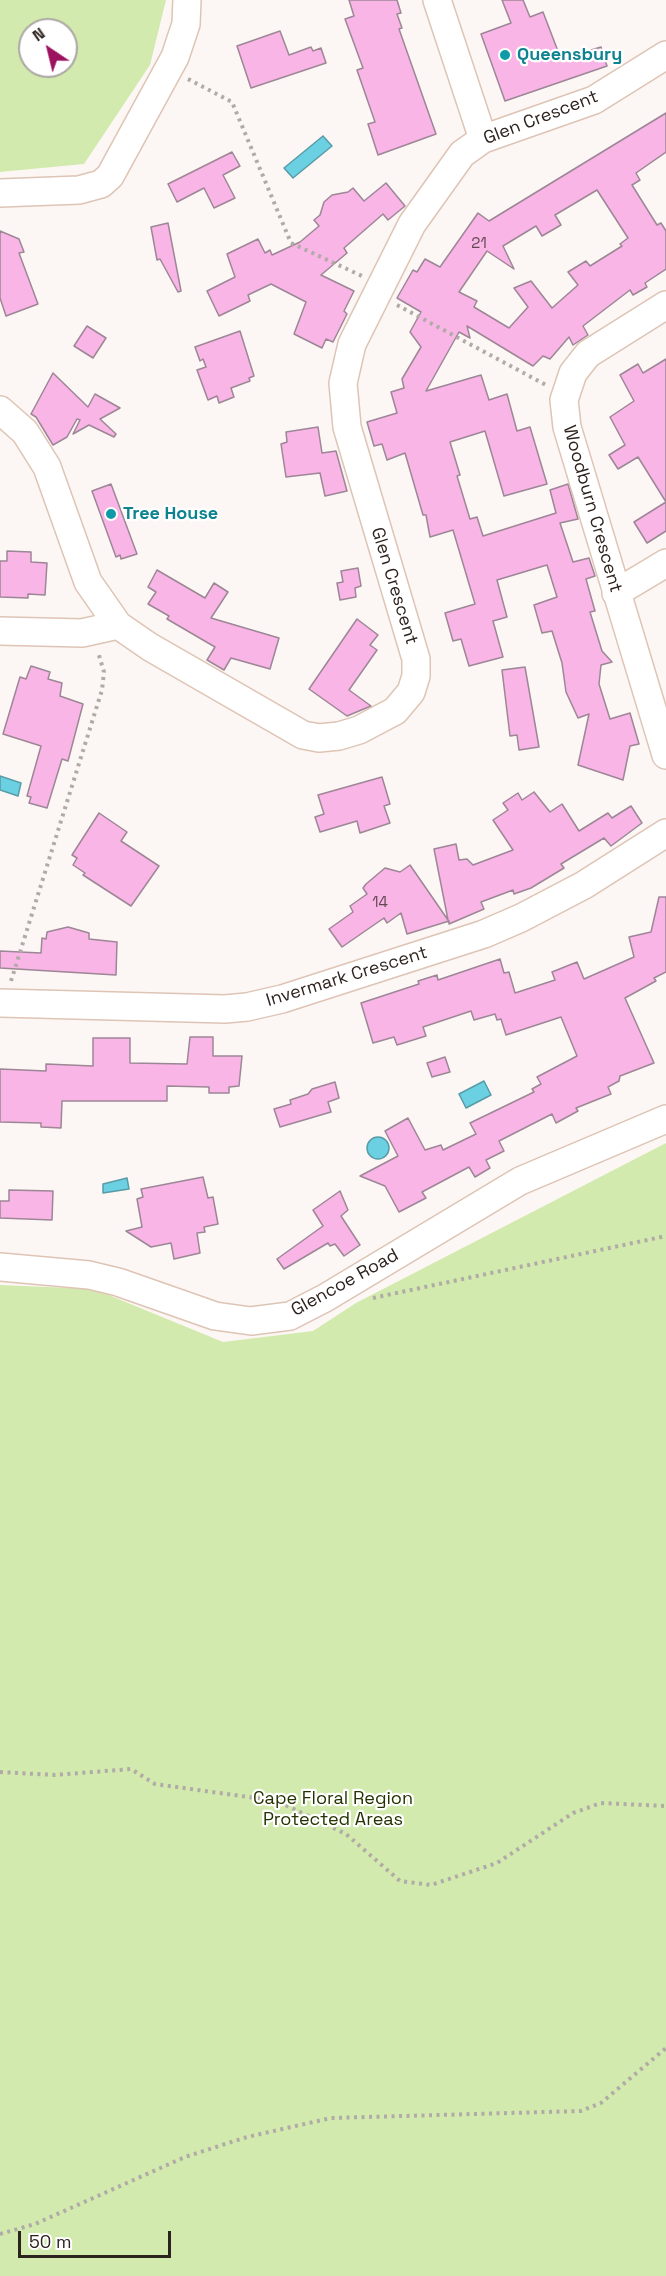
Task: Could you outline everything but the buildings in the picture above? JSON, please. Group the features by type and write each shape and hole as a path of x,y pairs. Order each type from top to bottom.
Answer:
{"street":[{"path":"0,194 79,190 101,184 117,167 182,41 187,0"},
{"path":"437,0 483,139"},
{"name":"Glen Crescent","path":"0,410 25,432 47,467 88,582 118,626 150,647 303,735 319,738 349,733 395,711 404,704 416,676 416,659 351,445 343,408 343,383 352,344 412,224 450,168 469,147 483,139 594,100 666,55"},
{"name":"Woodburn Crescent","path":"666,305 588,354 573,373 565,393 567,427 666,756"},
{"path":"616,593 666,562"},
{"path":"0,631 64,634 91,632 118,626"},
{"name":"Invermark Crescent","path":"2,1003 225,1009 247,1007 282,999 484,934 521,918 584,885 666,833"},
{"name":"Glencoe Road","path":"0,1267 89,1275 118,1282 215,1316 251,1321 290,1316 325,1298 520,1181 666,1119"}],"path":[{"path":"169,68 232,102 291,243 369,279"},
{"path":"395,304 553,389"},
{"path":"2,1003 104,681 102,663 91,632"},
{"path":"369,1299 666,1236"},
{"path":"0,1772 55,1775 131,1769 155,1784 277,1801 346,1834 400,1881 431,1885 497,1863 573,1813 601,1803 666,1806"},
{"path":"0,2234 35,2224 185,2157 247,2137 331,2118 581,2111 601,2103 666,2048"}],"green space":[{"path":"0,0 166,0 150,65 84,164 0,172"},
{"name":"Cape Floral Region Protected Areas","path":"666,1143 666,2276 0,2276 0,1285 94,1289 223,1342 313,1331 356,1303"}],"water":[{"path":"323,136 332,146 293,178 284,168"},
{"path":"0,776 21,783 18,796 0,790"},
{"path":"484,1081 491,1095 466,1108 459,1094"},
{"path":"378,1137 386,1140 389,1148 386,1156 378,1159 370,1156 367,1148 370,1140"},
{"path":"127,1178 129,1189 103,1193 103,1184"}],"place":[{"name":"Queensbury","path":"505,55"},
{"name":"Tree House","path":"111,514"}]}
